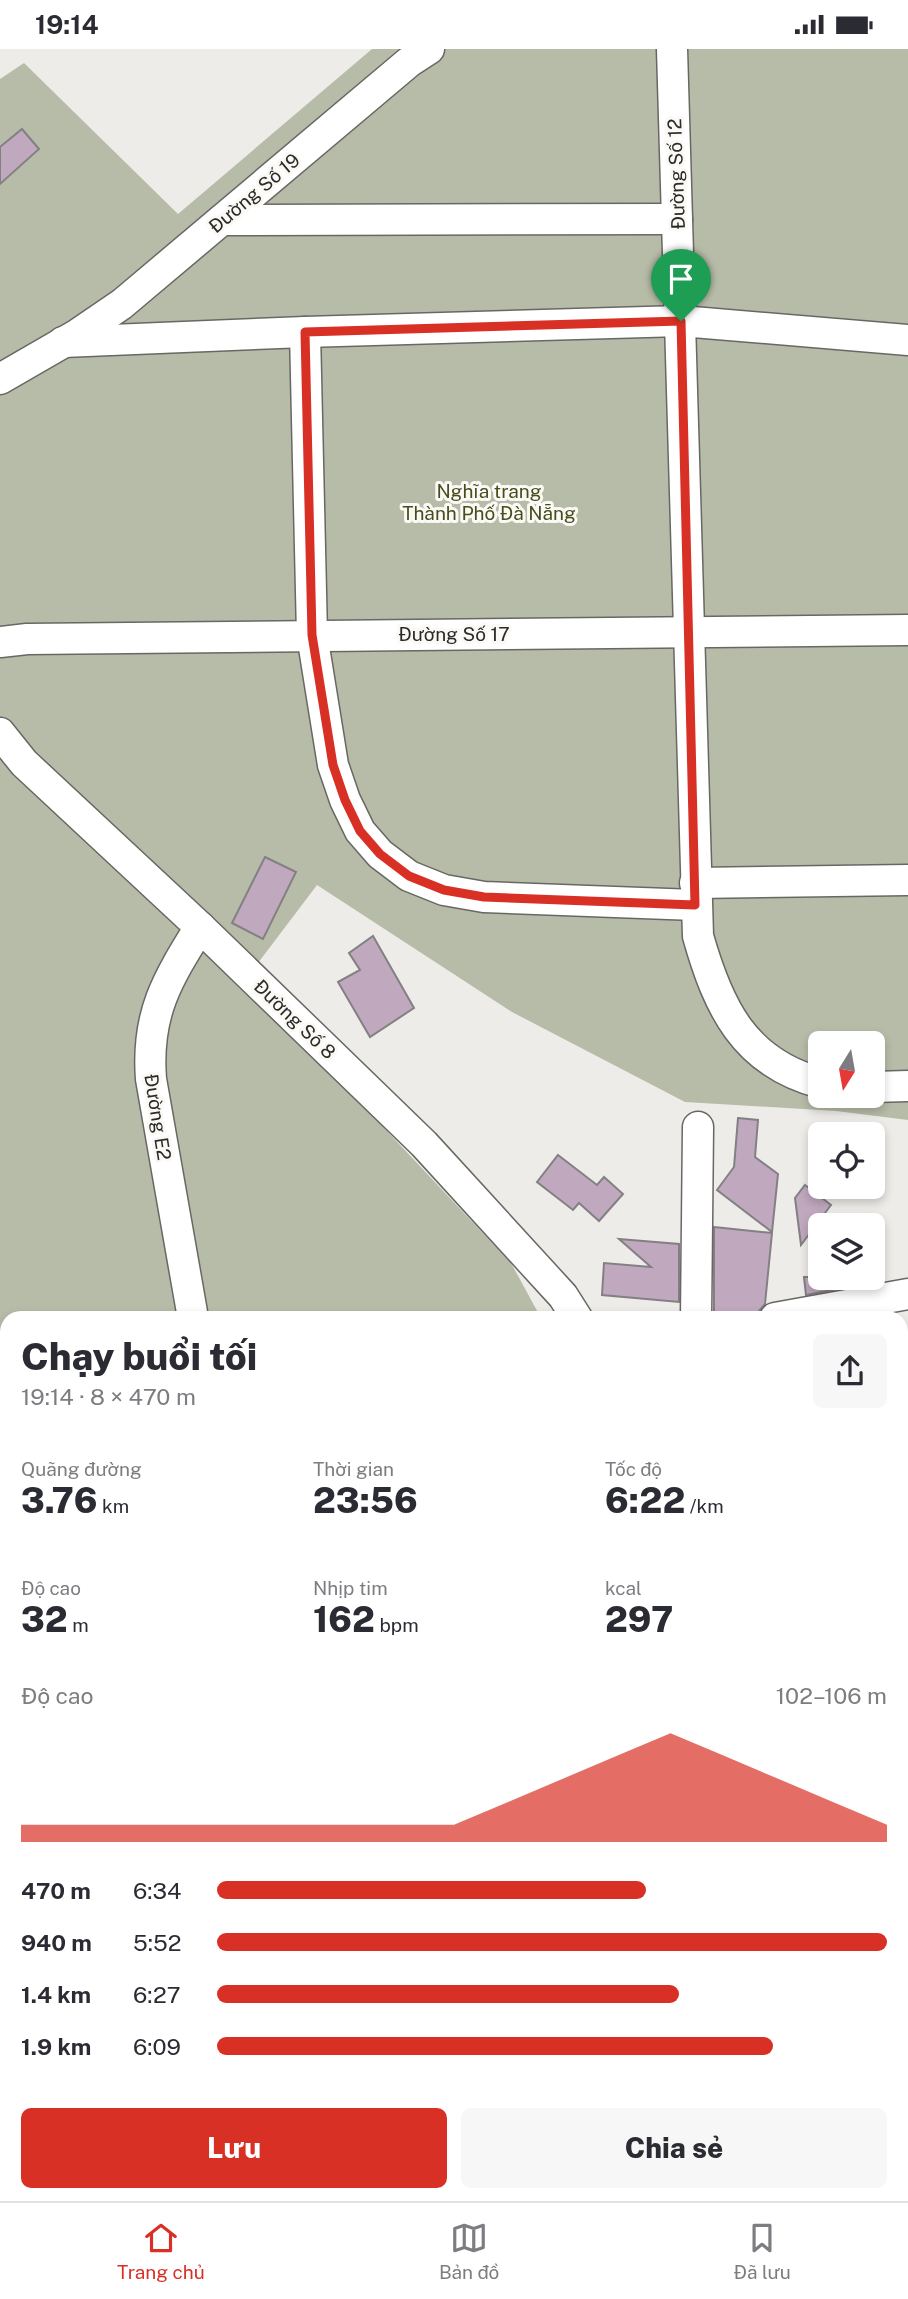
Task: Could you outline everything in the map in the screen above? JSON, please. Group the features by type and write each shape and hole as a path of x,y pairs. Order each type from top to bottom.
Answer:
{"street":[{"name":"Đường Số 19","path":"0,379 122,304 409,62 429,49"},
{"name":"Đường Số 12","path":"672,49 698,936 721,1000 742,1034 766,1060 808,1080"},
{"path":"222,220 677,219"},
{"path":"70,338 681,321 908,340"},
{"path":"305,332 312,635 333,765 345,800 360,831 380,854 409,876 444,890 484,897 695,894 908,880"},
{"name":"Đường Số 19","path":"0,353 70,338"},
{"name":"Đường Số 17","path":"0,642 27,639 312,635 908,630"},
{"name":"Đường Số 8","path":"0,733 24,763 200,927 424,1144 563,1296 573,1311"},
{"name":"Đường E2","path":"192,1311 151,1079 149,1051 153,1021 163,992 200,927"},
{"path":"886,1087 908,1086"},
{"path":"696,1311 698,1128"},
{"path":"814,1311 908,1294"}],"green space":[{"name":"Nghĩa trang Thành Phố Đà Nẵng","path":"372,49 908,49 908,1120 836,1111 685,1102 512,1012 317,885 245,980 511,1263 537,1311 0,1311 0,79 24,63 178,214"}],"building":[{"path":"22,129 39,149 0,184 0,147"},
{"path":"265,857 296,872 263,939 232,923"},
{"path":"373,936 414,1008 370,1037 338,982 360,970 349,953"},
{"path":"738,1118 758,1120 755,1157 778,1174 772,1232 717,1190 734,1167"},
{"path":"558,1155 597,1185 604,1177 623,1194 599,1221 579,1203 573,1210 537,1182"},
{"path":"805,1185 808,1187 808,1199 823,1199 831,1205 825,1213 808,1213 808,1236 801,1245 795,1198"},
{"path":"714,1227 772,1233 765,1304 759,1311 714,1311"},
{"path":"619,1239 679,1244 679,1302 602,1295 604,1263 651,1267"},
{"path":"804,1277 808,1277 808,1290 832,1290 806,1295"}],"route":[{"path":"681,321 695,905 484,897 444,890 409,876 380,854 360,831 345,800 333,765 312,635 305,332 681,321"}]}
